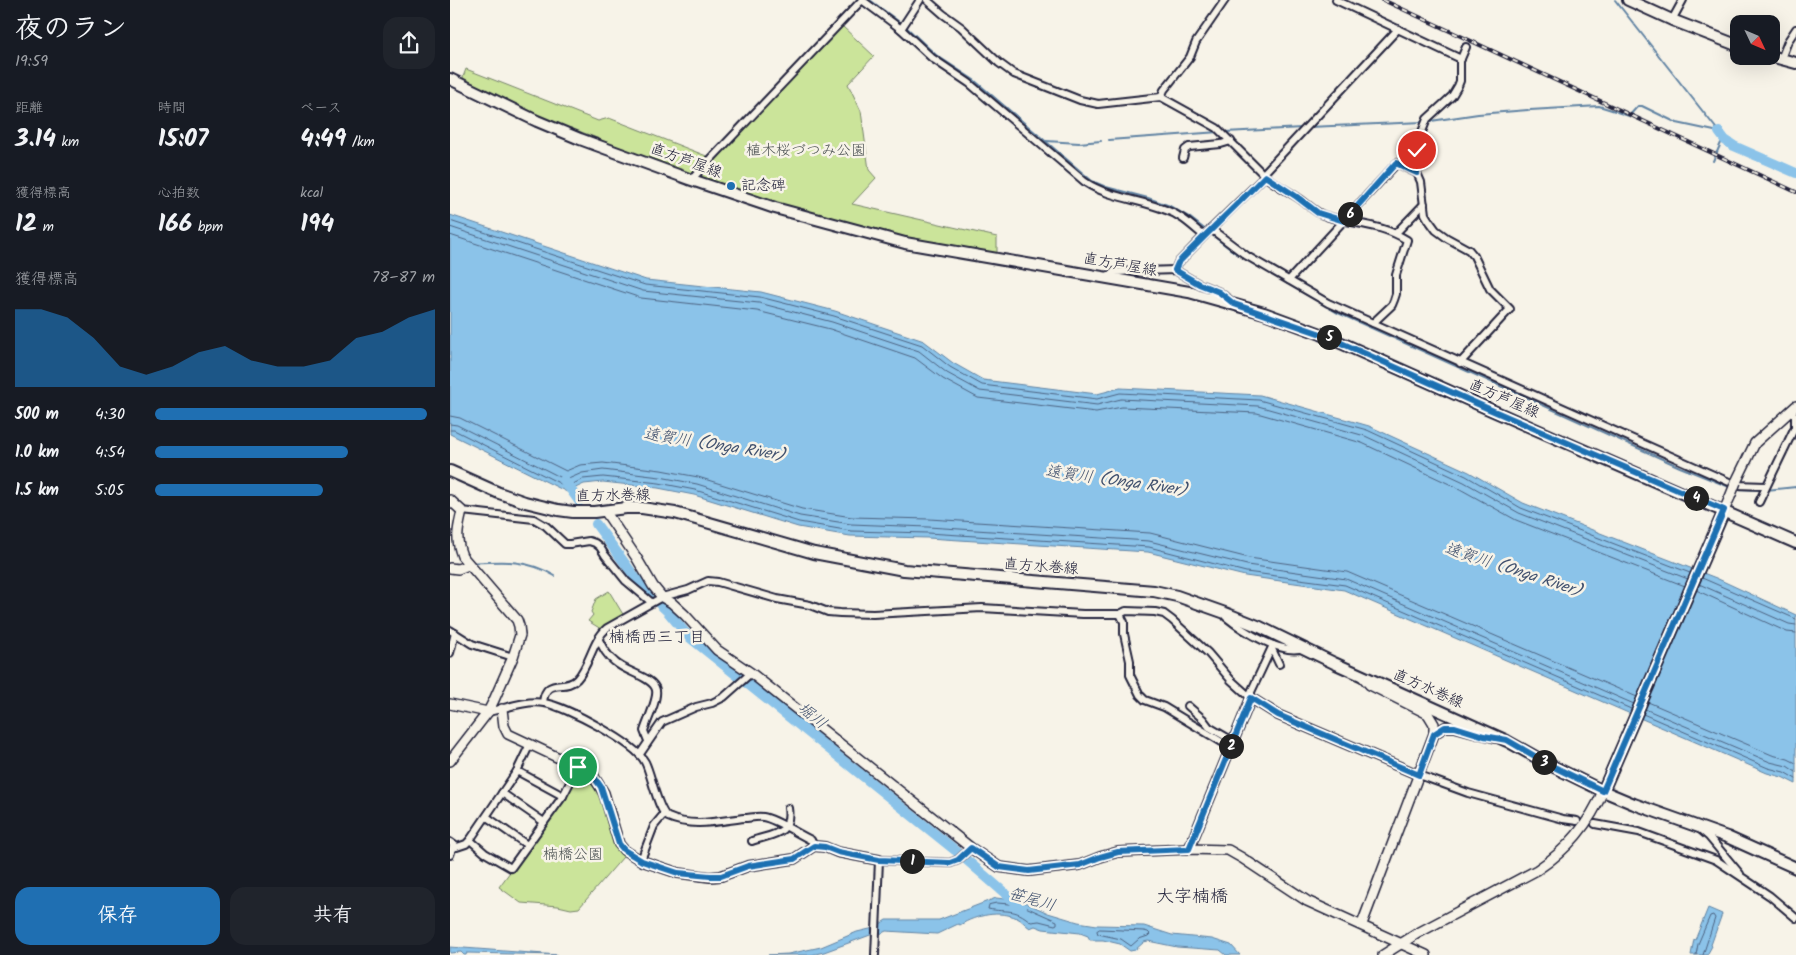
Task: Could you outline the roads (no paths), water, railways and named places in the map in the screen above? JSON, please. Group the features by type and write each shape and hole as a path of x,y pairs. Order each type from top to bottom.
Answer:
{"main road":[{"path":"1628,0 1672,20 1730,43"},
{"path":"1781,59 1796,63"},
{"name":"直方芦屋線","path":"450,79 537,121 691,180 775,208 906,243 1189,292 1234,304 1321,334 1723,513 1796,543"},
{"name":"直方水巻線","path":"450,470 490,490 525,502 572,512 642,508 675,513 814,553 904,570 1154,591 1177,596 1225,612 1260,627 1361,675 1507,740 1552,766 1727,837 1796,868"},
{"path":"1604,788 1723,513"}],"street":[{"path":"691,180 862,0 901,29 932,58 975,88 1085,182 1105,192 1166,210 1189,223 1204,236"},
{"path":"901,29 920,0"},
{"path":"927,0 1014,74 1080,100 1098,104 1161,96 1217,128 1264,175 1318,213 1396,233 1407,240 1396,275 1396,294 1392,305 1373,323"},
{"path":"1161,96 1190,57 1196,42 1225,0"},
{"path":"1336,0 1461,59"},
{"path":"1672,20 1683,0"},
{"path":"1175,270 1178,263 1237,205 1398,29"},
{"path":"1781,59 1788,41 1796,29"},
{"path":"1460,362 1510,309 1490,289 1469,250 1436,230 1425,214 1421,182 1417,173 1417,150 1427,119 1452,96 1458,86 1461,59 1466,47"},
{"path":"1183,158 1185,150 1189,147 1221,144 1231,141"},
{"path":"1289,280 1396,163 1417,173"},
{"path":"1396,233 1424,204"},
{"path":"1211,229 1247,256 1328,303 1736,485 1766,486"},
{"path":"1105,277 1114,272 1175,270 1199,284 1219,292 1234,304"},
{"path":"1723,513 1756,443 1793,409 1795,427 1759,502"},
{"path":"450,500 462,511 534,519 546,526 565,544 583,541 595,543 626,581 656,600 672,603 717,650 750,674 970,849 999,867 1029,871 1080,865 1118,852 1189,849 1228,850 1307,901 1362,924 1398,945 1426,955"},
{"path":"450,761 488,712 513,657 520,635 520,626 516,620 468,565 454,540 462,511"},
{"path":"605,511 636,556 653,586 656,600"},
{"path":"450,568 468,565"},
{"path":"544,702 544,693 547,690 557,684 568,686 582,674 598,640 607,628 656,600 688,590 708,581 718,582 828,612 840,613 873,614 982,608 1120,614 1126,611 1155,612 1164,614 1208,653 1251,698 1278,715 1419,775 1468,793 1563,819 1577,821"},
{"path":"1225,612 1226,617 1243,630 1272,647 1297,650 1303,648"},
{"path":"1120,614 1124,622 1124,634 1130,661 1130,675 1140,695 1145,700 1164,707 1231,744"},
{"path":"450,653 452,631 472,644 513,657"},
{"path":"598,640 614,662 624,669 646,678 656,688 656,695 644,731 648,741"},
{"path":"1272,647 1279,664"},
{"path":"1189,849 1251,698 1251,692 1272,647"},
{"path":"640,754 662,722 696,707 724,698 750,674"},
{"path":"1361,675 1370,685 1428,714 1434,724 1434,734 1362,924"},
{"path":"450,704 488,712 525,703 544,702 569,710 618,738 640,754 664,814"},
{"path":"1188,706 1209,727 1231,744"},
{"path":"502,709 505,730 508,734 578,767 594,777 601,787 621,847 630,855 678,873 721,876 748,866 794,859 814,846 879,860 950,863 958,860 970,849"},
{"path":"1434,734 1445,727 1455,727 1484,736 1507,740"},
{"path":"450,855 452,844 457,847 462,846 470,840 487,817 517,771 530,744"},
{"path":"470,840 485,854 511,868 563,796 578,767"},
{"path":"517,771 563,796"},
{"path":"1383,955 1553,860 1582,830 1595,809 1604,788"},
{"path":"502,794 544,822"},
{"path":"752,841 780,832 786,827 790,818 788,808"},
{"path":"664,814 683,820 714,824 763,816 811,840 814,846"},
{"path":"641,860 654,826 664,814"},
{"path":"487,817 527,845"},
{"path":"1595,824 1639,832 1716,860 1786,908 1796,918"},
{"path":"1696,826 1709,837 1742,877"},
{"path":"875,954 879,860"}],"water":[{"name":"遠賀川 (Onga River)","path":"450,215 646,280 761,292 835,311 924,341 953,363 983,380 1097,394 1120,388 1260,395 1369,426 1469,472 1523,503 1716,578 1796,615 1796,784 1344,590 1245,576 1148,552 928,538 850,536 798,527 694,495 658,488 603,482 584,484 567,492 450,434"},
{"path":"996,898 1022,901 1048,913 1078,922 1097,925 1144,926 1172,935 1212,939 1231,945 1240,955 1226,955 1220,950 1177,947 1148,941 1135,950 1130,951 1120,944 1103,940 1090,940 1088,936 1080,933 1043,929 1035,926 1030,928 1017,918 996,914 981,916 937,934 886,931 811,955 768,955 788,954 821,947 857,932 874,928 886,920 939,920"},
{"path":"1708,908 1722,914 1712,946 1707,955 1691,955 1694,939"},
{"path":"450,947 558,955 467,953 464,955 461,952 450,953"}],"waterway":[{"path":"870,0 902,24"},
{"path":"1615,0 1719,132"},
{"path":"905,26 936,55 974,80 1092,181 1170,206 1189,217 1234,252 1336,312 1680,467 1732,488"},
{"path":"1530,110 1599,106 1615,111"},
{"path":"1617,112 1629,116 1638,106 1642,106 1677,123 1719,132"},
{"path":"1431,121 1478,114 1528,110"},
{"path":"1309,127 1423,122"},
{"path":"1225,132 1302,128"},
{"path":"1109,140 1219,132"},
{"path":"1719,132 1725,140 1734,146 1796,173"},
{"path":"1713,161 1721,143 1725,140"},
{"path":"1046,141 1079,143 1101,141"},
{"name":"堀川","path":"564,480 579,501"},
{"path":"1766,490 1796,487"},
{"path":"1736,489 1761,490"},
{"name":"堀川","path":"596,524 643,588 668,612 688,636 955,850 1022,908"},
{"path":"471,563 514,562 545,570 555,576"}],"railway":[{"path":"1383,0 1796,192"}],"place":[{"name":"記念碑","path":"731,186"}],"district":[{"name":"楠橋西三丁目","path":"657,637"},
{"name":"大字楠橋","path":"1192,897"}],"park label":[{"name":"植木桜づつみ公園","path":"806,151"},
{"name":"楠橋公園","path":"573,855"}],"water label":[{"name":"笹尾川","path":"1032,900"}]}
